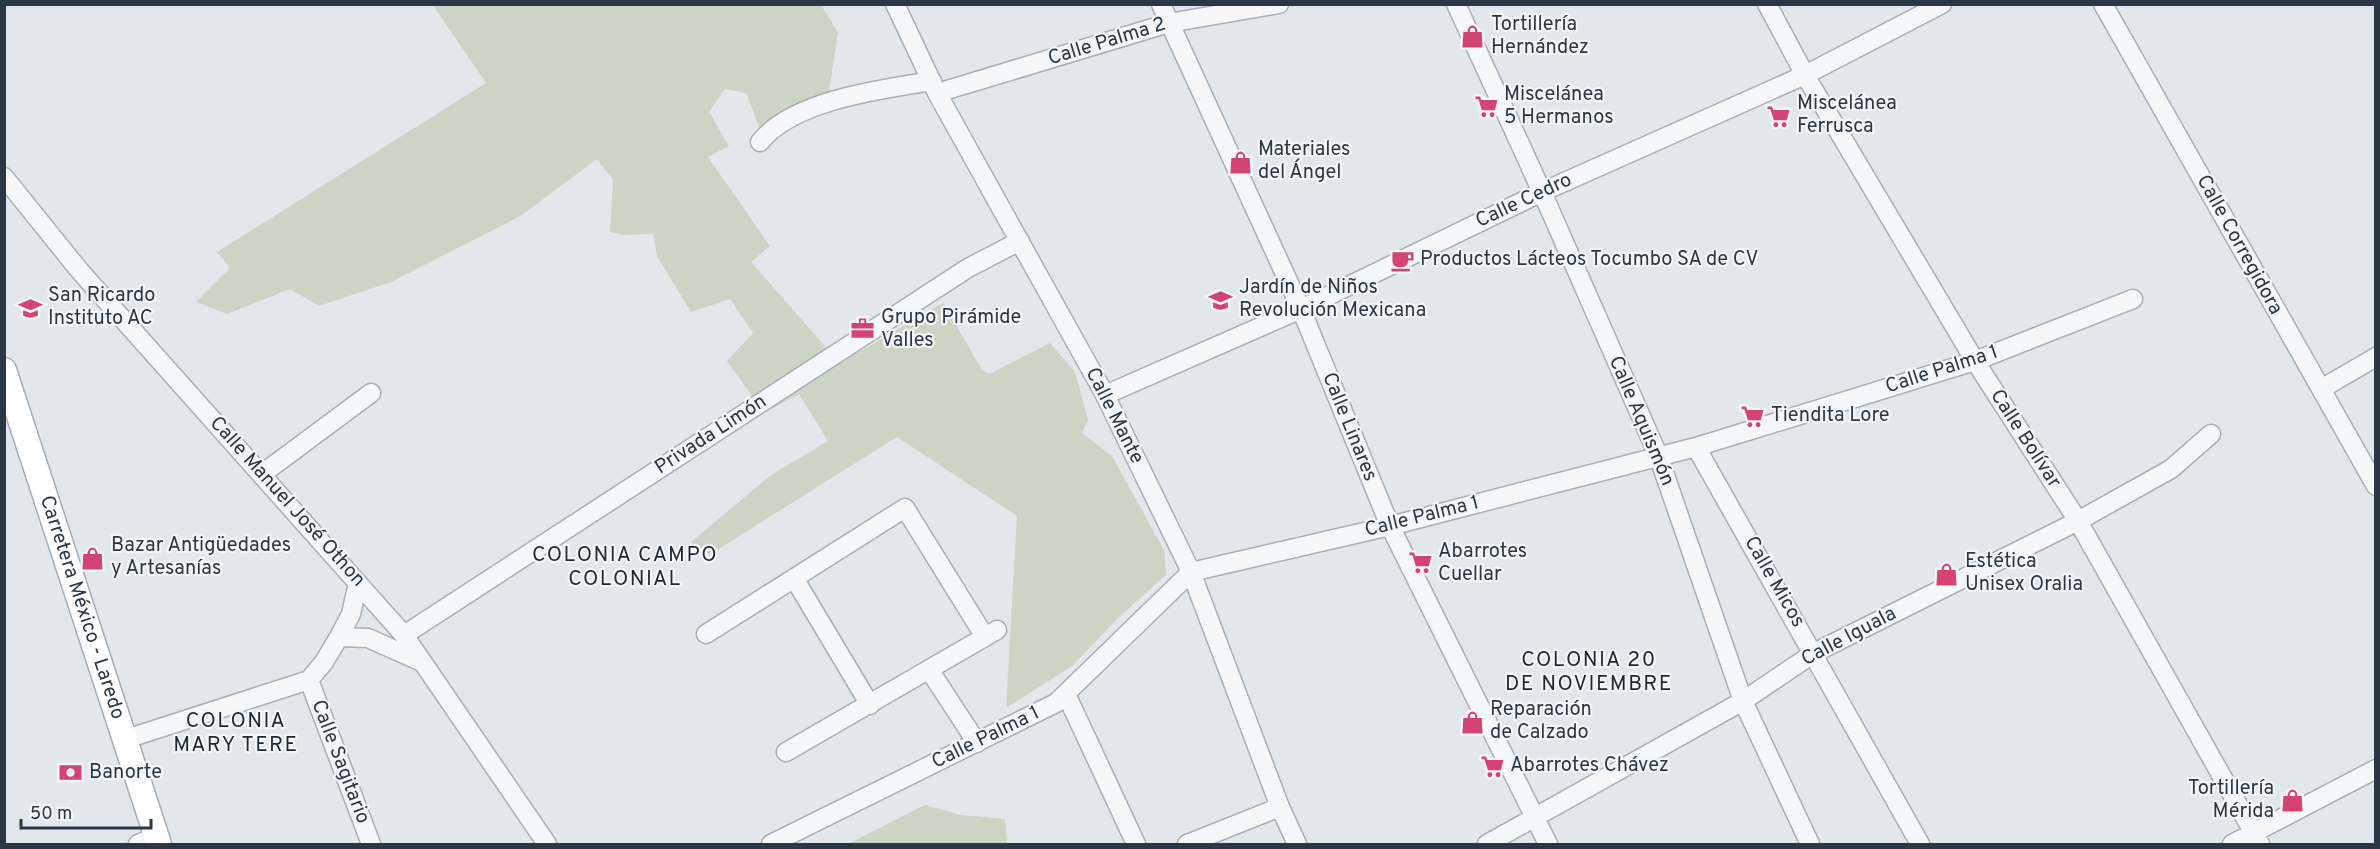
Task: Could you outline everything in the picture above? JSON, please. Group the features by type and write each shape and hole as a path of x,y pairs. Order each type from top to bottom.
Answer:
{"main road":[{"name":"Carretera México - Laredo","path":"4,370 126,739 151,842"}],"street":[{"name":"Calle Mante","path":"895,4 935,87 1106,395 1191,572 1280,807 1297,844"},
{"name":"Calle Linares","path":"1161,4 1301,309 1390,526 1548,844"},
{"name":"Calle Palma 2","path":"760,142 771,129 828,102 874,90 935,87 1169,23 1279,4"},
{"name":"Calle Aquismón","path":"1456,4 1658,455 1743,701 1810,844"},
{"name":"Calle Bolívar","path":"1767,4 1805,75 1975,361 2078,521 2257,839"},
{"name":"Calle Cedro","path":"1106,395 1301,309 1542,192 1805,75 1942,4"},
{"name":"Calle Corregidora","path":"2103,4 2376,486"},
{"name":"Calle Manuel José Othon","path":"4,177 79,270 404,635 547,844"},
{"name":"Privada Limón","path":"404,635 968,268 1020,241"},
{"name":"Calle Palma 1","path":"771,844 1056,704 1191,572 1390,526 1696,447 1975,361 2133,299"},
{"path":"2320,389 2376,357"},
{"path":"262,474 371,393"},
{"name":"Calle Iguala","path":"1487,844 1743,701 1814,653 2078,521 2171,469 2211,434"},
{"name":"Calle Micos","path":"1696,447 1920,844"},
{"path":"706,634 905,508 991,634 786,752"},
{"path":"794,578 870,705"},
{"path":"126,739 309,680 324,662 351,614 358,583"},
{"path":"339,637 368,638 423,663"},
{"path":"930,671 977,743"},
{"name":"Calle Sagitario","path":"309,680 370,844"},
{"path":"1066,694 1136,844"},
{"path":"2232,844 2257,839 2376,769"},
{"path":"1187,844 1280,807"}],"green space":[{"path":"433,5 821,5 838,32 828,98 760,129 746,93 725,89 709,112 729,146 708,157 770,246 751,262 832,354 842,362 943,303 982,370 989,374 1050,343 1075,372 1088,420 1082,433 1112,456 1164,550 1166,575 1120,616 1072,666 1006,708 1017,516 897,437 709,555 691,542 771,475 828,441 799,394 764,413 727,361 753,333 730,299 691,312 657,256 653,234 624,235 610,232 613,180 597,159 522,215 391,282 319,306 290,289 227,314 196,302 230,268 217,252 486,83"},
{"path":"925,805 961,815 1005,819 1007,844 848,844"}],"place":[{"name":"Tortillería Hernández","path":"1473,36"},
{"name":"Miscelánea 5 Hermanos","path":"1486,106"},
{"name":"Miscelánea Ferrusca","path":"1779,116"},
{"name":"Materiales del Ángel","path":"1240,162"},
{"name":"Productos Lácteos Tocumbo SA de CV","path":"1402,260"},
{"name":"Jardín de Niños Revolución Mexicana","path":"1221,300"},
{"name":"San Ricardo Instituto AC","path":"30,308"},
{"name":"Grupo Pirámide Valles","path":"863,329"},
{"name":"Tiendita Lore","path":"1753,416"},
{"name":"Bazar Antigüedades y Artesanías","path":"93,558"},
{"name":"Abarrotes Cuellar","path":"1420,563"},
{"name":"Estética Unisex Oralia","path":"1947,574"},
{"name":"Reparación de Calzado","path":"1472,722"},
{"name":"Abarrotes Chávez","path":"1492,766"},
{"name":"Banorte","path":"71,773"},
{"name":"Tortillería Mérida","path":"2292,800"}],"district":[{"name":"COLONIA CAMPO COLONIAL","path":"625,567"},
{"name":"COLONIA 20 DE NOVIEMBRE","path":"1589,672"},
{"name":"COLONIA MARY TERE","path":"236,733"}]}
